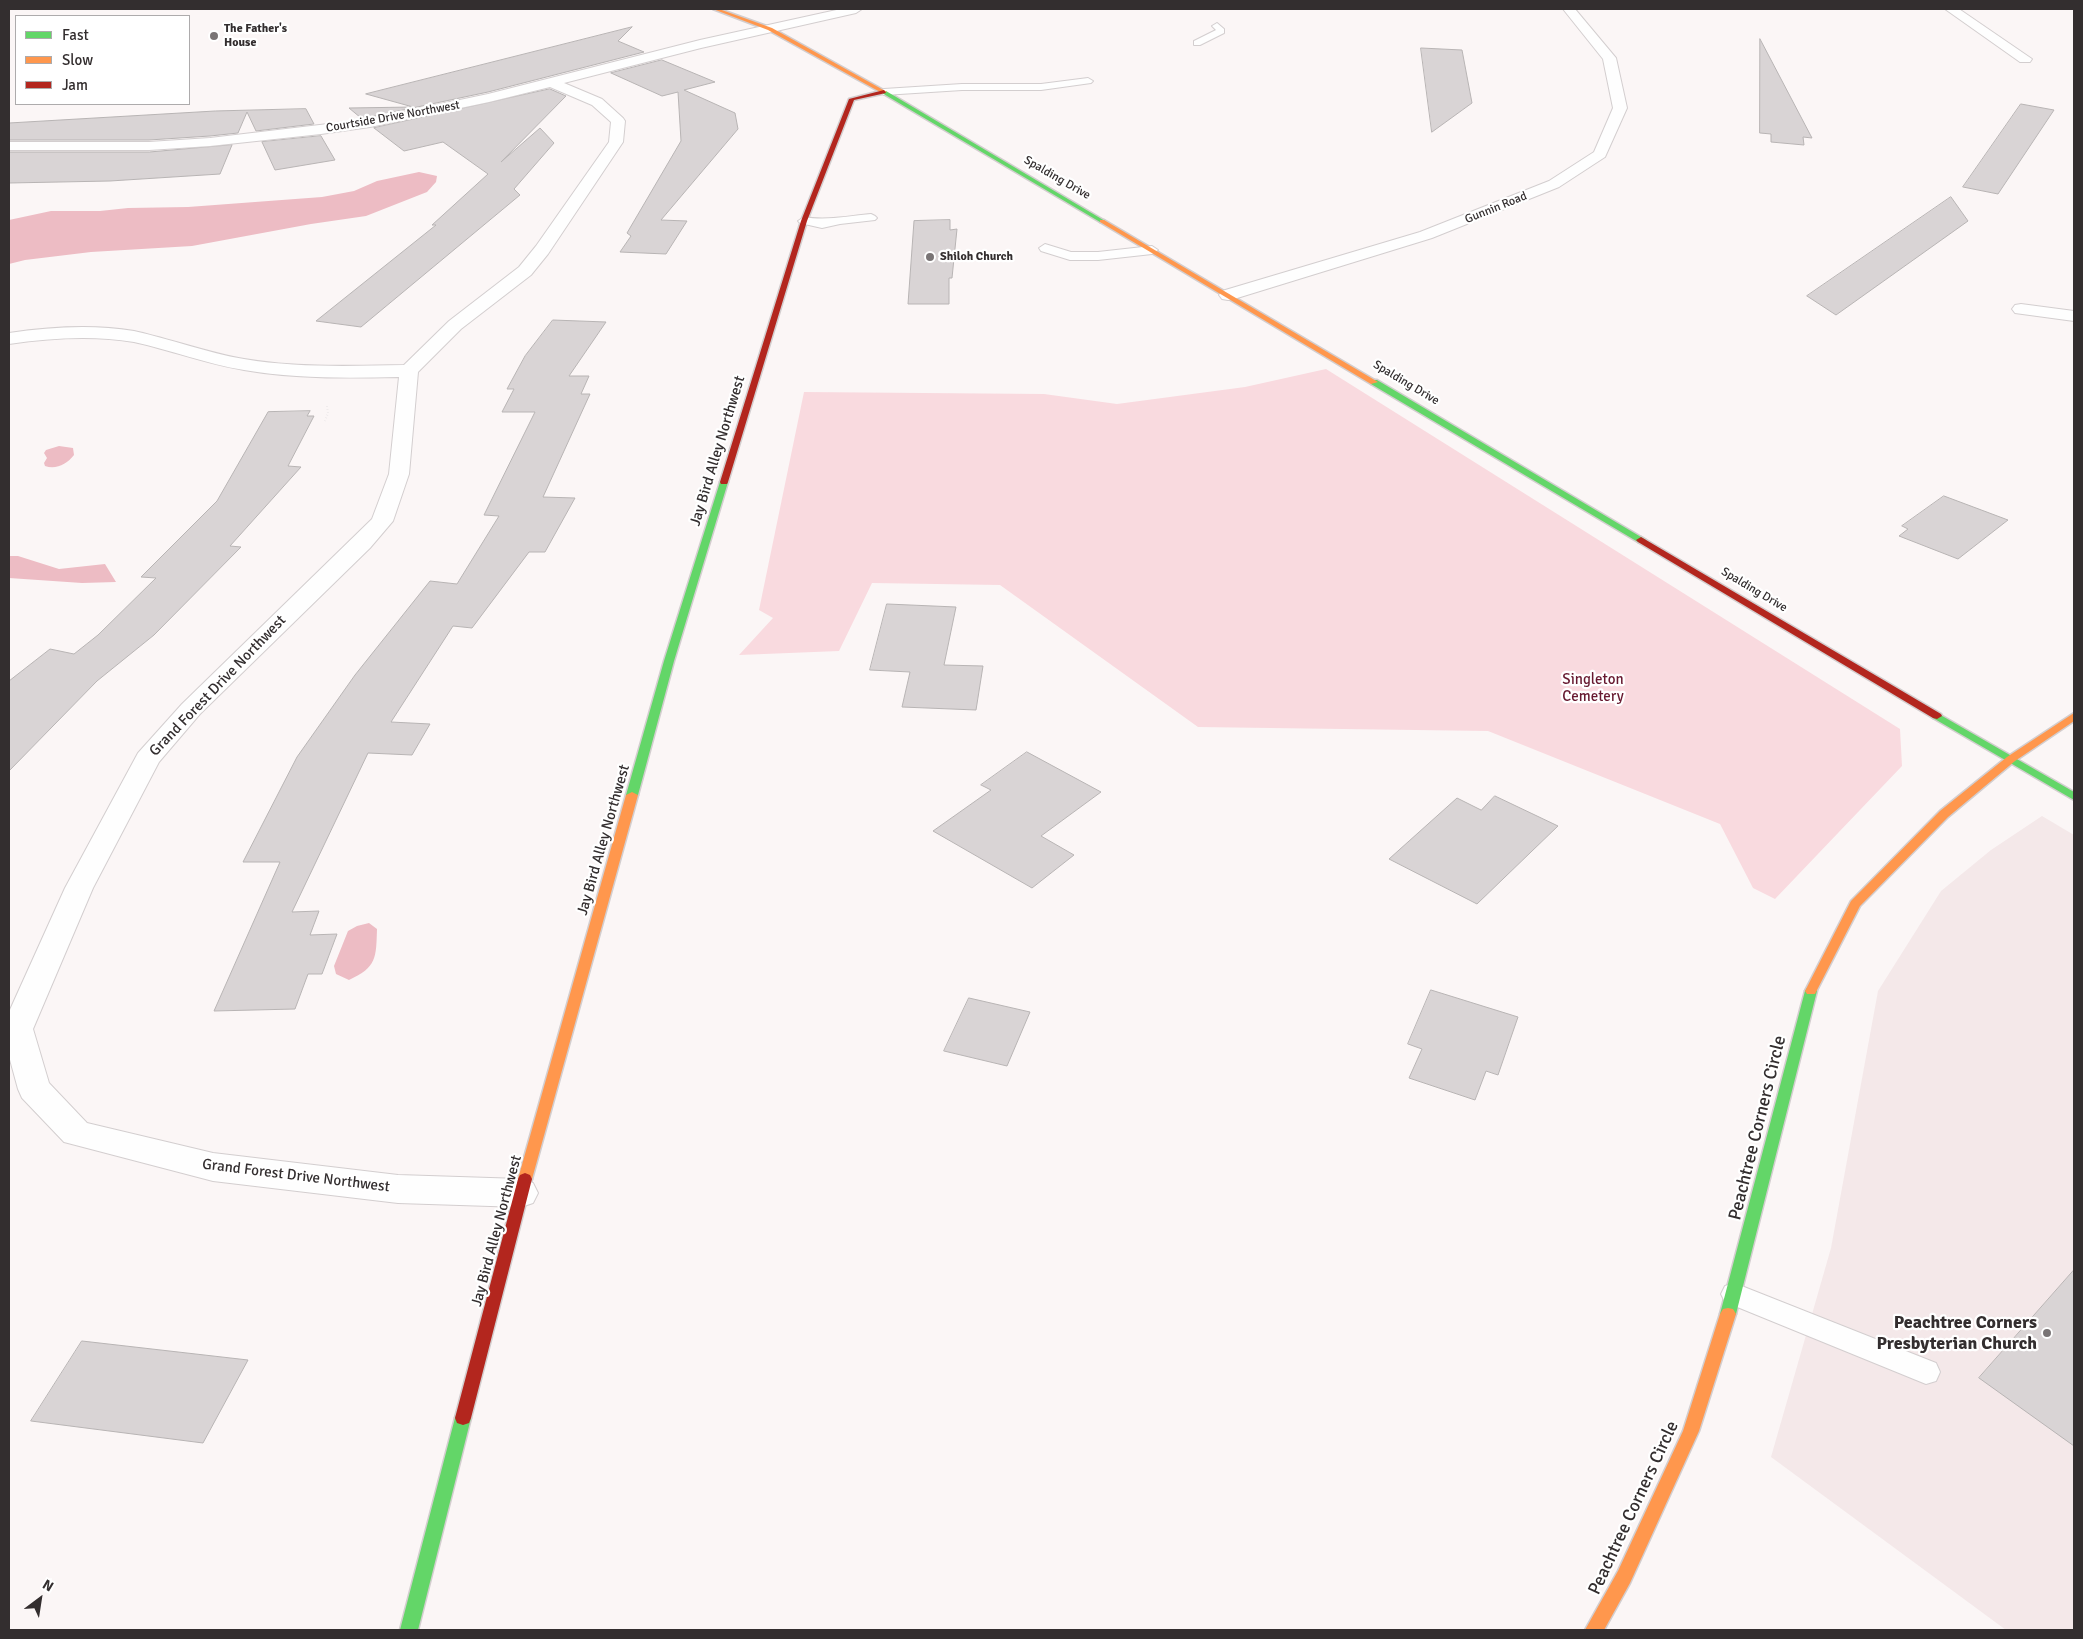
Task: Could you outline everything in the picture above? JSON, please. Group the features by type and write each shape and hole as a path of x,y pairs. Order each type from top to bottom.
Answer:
{"street":[{"name":"Spalding Drive","path":"715,9 770,29 884,92 2074,797"},
{"name":"Courtside Drive Northwest","path":"9,146 148,146 220,141 322,130 430,112 700,44 856,9"},
{"name":"Gunnin Road","path":"1228,295 1435,232 1554,184 1600,154 1620,108 1609,58 1569,9"},
{"path":"1951,9 2025,59"},
{"path":"9,338 73,332 132,337 223,361 272,369 335,372 409,372 455,325 525,271 542,250 616,142 618,121 597,102 551,82"},
{"name":"Jay Bird Alley Northwest","path":"409,1630 522,1193 669,661 804,221 852,99 884,92"},
{"path":"2021,310 2074,316"},
{"name":"Grand Forest Drive Northwest","path":"409,372 399,474 382,521 362,543 191,709 147,759 79,888 17,1029 34,1088 76,1133 213,1167 398,1189 522,1193"},
{"name":"Peachtree Corners Circle","path":"1594,1630 1624,1577 1692,1432 1734,1294 1809,994 1855,904 1944,814 2011,759 2074,716"}],"lane":[{"path":"1197,43 1221,31 1217,26"},
{"path":"884,92 962,87 1041,86 1088,81"},
{"path":"804,221 822,224 840,220 871,218"},
{"path":"1046,248 1070,256 1098,256 1152,250"},
{"path":"1066,272 1070,256"},
{"path":"1734,1294 1926,1372"}],"path":[{"path":"325,421 328,413 327,406"}],"shaded area":[{"path":"419,172 437,176 436,182 427,192 366,216 192,246 91,252 25,260 9,264 9,220 51,211 188,207 322,197 354,191 377,181"},
{"path":"59,446 73,448 74,455 61,465 45,466 44,463 47,458 44,453 46,450"},
{"path":"9,556 18,556 59,569 105,564 116,582 82,583 9,578"},
{"path":"2042,816 2074,835 2074,1630 2006,1630 1771,1457 1831,1248 1878,991 1941,891 1991,850"},
{"path":"369,923 377,929 375,954 370,966 349,980 336,974 334,966 348,931"}],"green space":[{"name":"Singleton Cemetery","path":"1326,369 1900,729 1902,766 1775,899 1753,888 1720,824 1488,731 1198,727 1000,585 872,583 839,651 739,655 773,618 759,610 804,392 1044,394 1117,404 1245,387"}],"building":[{"path":"632,27 618,41 644,52 488,92 370,117 361,118 349,108 413,107 366,94"},
{"path":"1760,39 1812,138 1803,137 1804,145 1771,142 1771,134 1760,133"},
{"path":"1421,48 1462,50 1472,103 1432,132"},
{"path":"662,60 715,82 684,90 735,113 738,129 661,220 687,221 666,254 620,252 631,236 627,233 681,141 678,92 662,96 611,73"},
{"path":"550,89 566,96 501,162 540,128 554,143 514,189 520,195 361,327 316,321 436,225 432,225 488,174 443,142 404,151 374,128"},
{"path":"2021,104 2054,110 1998,194 1963,187"},
{"path":"306,109 314,124 256,131 247,112 238,133 149,140 9,140 9,123 215,111"},
{"path":"321,136 335,160 275,170 262,142"},
{"path":"232,145 220,174 110,181 9,183 9,152 149,152"},
{"path":"1951,197 1968,221 1836,315 1807,296"},
{"name":"Shiloh Church","path":"950,220 950,230 957,229 952,278 949,278 949,304 908,304 914,221"},
{"path":"553,320 606,322 569,376 589,376 581,394 590,394 543,497 575,498 545,552 529,552 472,628 453,626 391,722 430,724 412,755 368,753 292,912 319,911 310,935 337,934 322,974 308,974 295,1009 214,1011 280,862 243,862 297,757 355,675 430,581 457,584 499,516 484,515 535,412 502,412 514,389 507,389 525,356"},
{"path":"310,411 307,416 314,416 288,466 301,467 230,546 241,547 154,635 97,681 9,771 9,681 50,649 74,654 98,635 156,578 141,577 217,501 268,412"},
{"path":"1944,496 2008,520 1958,559 1899,536 1908,529 1902,526"},
{"path":"887,604 956,607 944,665 983,666 976,710 902,707 910,672 870,670"},
{"path":"1027,752 1101,792 1041,836 1074,855 1032,888 933,831 991,790 981,785"},
{"path":"1495,796 1558,826 1477,904 1389,859 1457,798 1481,810"},
{"path":"1431,990 1518,1017 1498,1075 1486,1071 1475,1100 1409,1078 1422,1049 1408,1044"},
{"path":"969,998 1030,1012 1007,1066 944,1051"},
{"name":"Peachtree Corners Presbyterian Church","path":"2074,1270 2074,1446 1979,1378"},
{"path":"82,1341 248,1360 203,1443 31,1421"}],"traffic: fast":[{"path":"884,92 1102,221"},
{"path":"1374,382 1641,540"},
{"path":"632,795 669,661 724,482"},
{"path":"1937,716 2074,797"},
{"path":"1728,1314 1811,991"},
{"path":"409,1630 463,1418"}],"traffic: slow":[{"path":"715,9 770,29 884,92"},
{"path":"1102,221 1374,382"},
{"path":"1811,991 1855,904 1944,814 2011,759 2074,716"},
{"path":"525,1179 632,795"},
{"path":"1594,1630 1624,1577 1691,1431 1728,1314"}],"traffic: jam":[{"path":"724,482 804,221 852,99 884,92"},
{"path":"1641,540 1937,716"},
{"path":"463,1418 525,1179"}],"place":[{"name":"The Father's House","path":"214,36"},
{"name":"Shiloh Church","path":"930,257"},
{"name":"Peachtree Corners Presbyterian Church","path":"2047,1333"}]}
